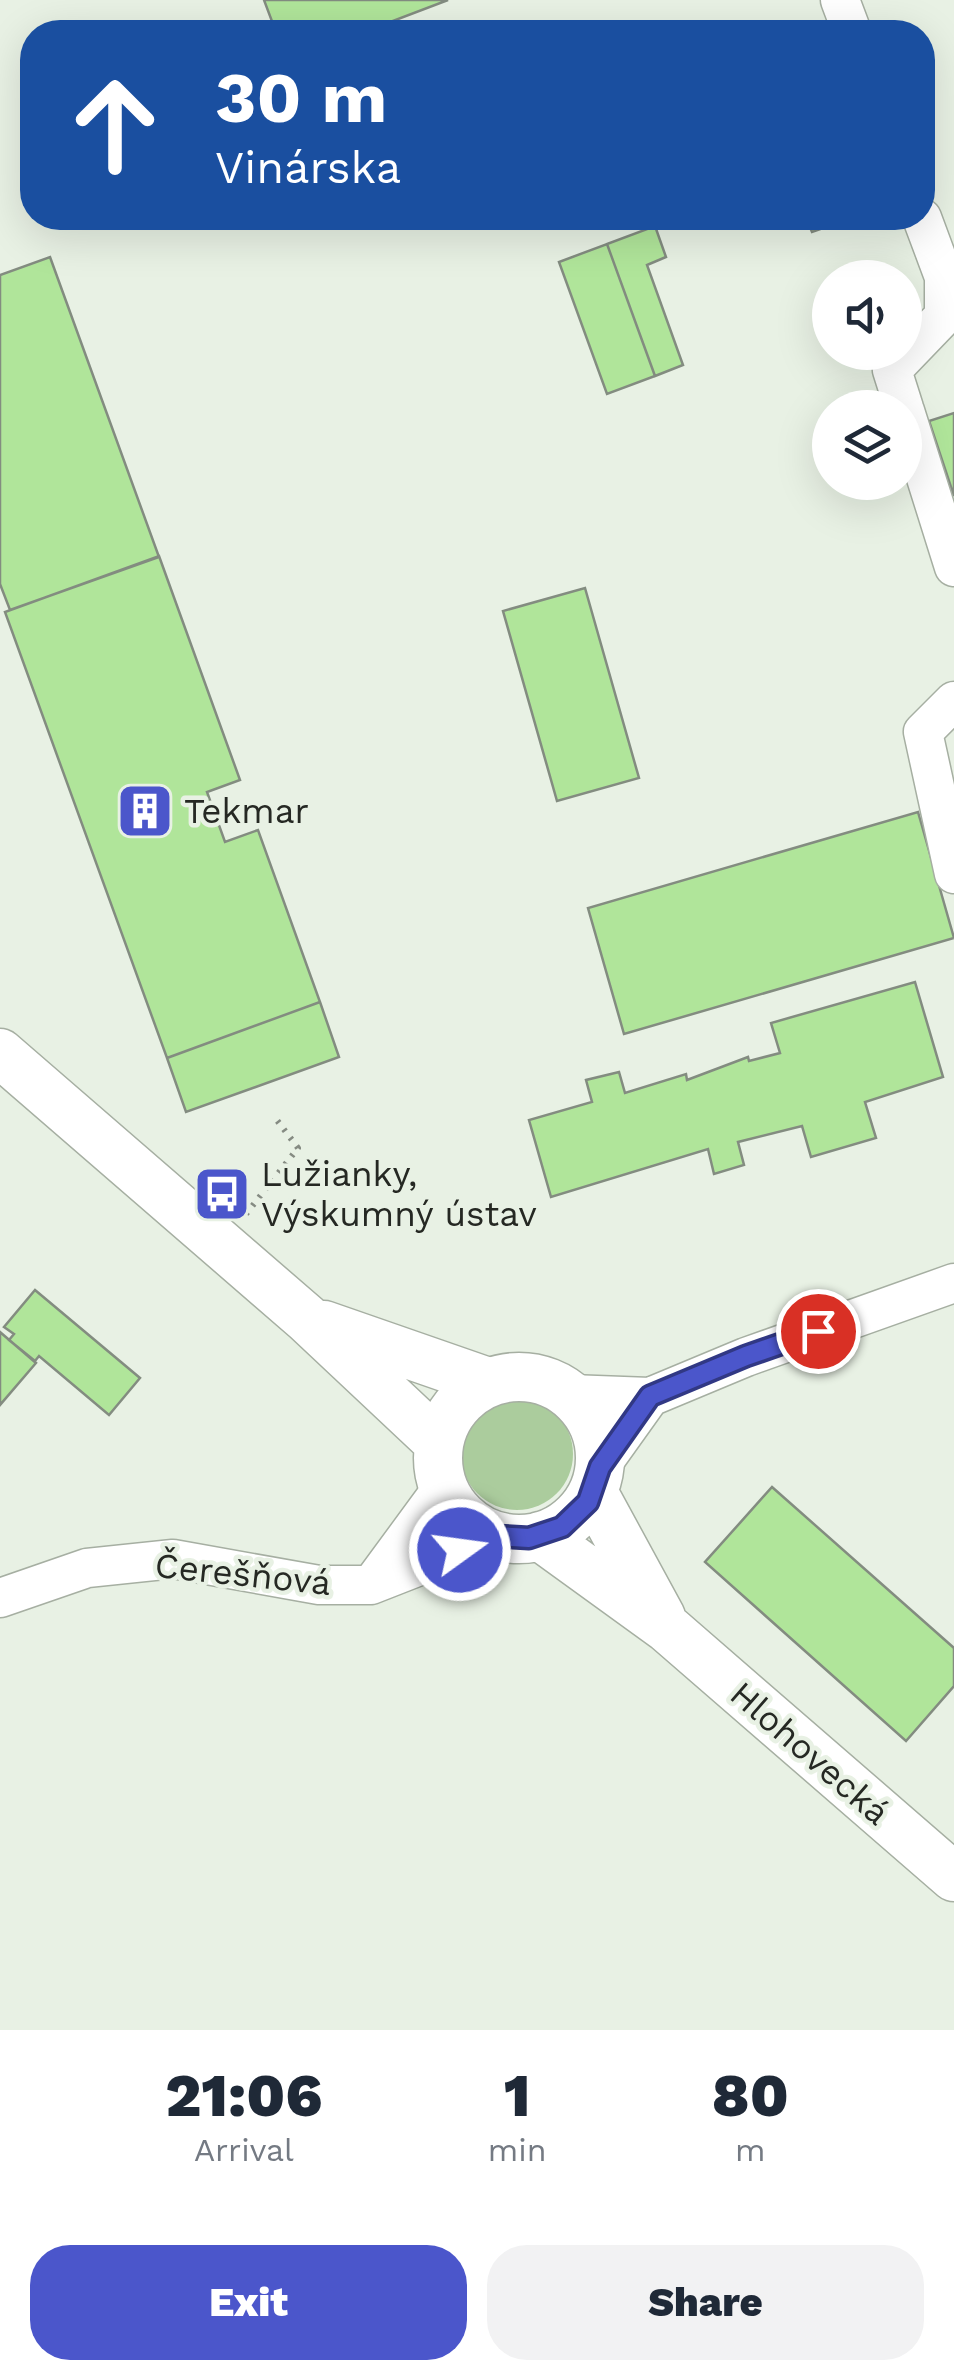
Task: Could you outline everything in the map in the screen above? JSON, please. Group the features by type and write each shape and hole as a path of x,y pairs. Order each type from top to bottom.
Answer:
{"main road":[{"path":"0,1053 306,1318 441,1465 464,1518 518,1536 572,1520 597,1479 599,1440 580,1404 570,1394 539,1379 512,1377 488,1382 461,1400 443,1428 441,1465"},
{"path":"306,1318 488,1382"},
{"name":"Hlohovecká","path":"597,1479 667,1628"},
{"name":"Hlohovecká","path":"518,1536 667,1628 954,1877"}],"street":[{"path":"898,390 892,370 944,316 944,277 926,230"},
{"path":"922,466 954,568"},
{"path":"954,701 923,732 954,874"},
{"path":"570,1394 650,1396 746,1356 954,1283"},
{"path":"597,1479 650,1396"},
{"name":"Čerešňová","path":"371,1585 441,1465"},
{"name":"Čerešňová","path":"0,1598 87,1568 173,1559 320,1585 371,1585 518,1536"}],"path":[{"path":"246,1215 298,1148 276,1119"}],"green space":[{"path":"517,1398 538,1402 557,1414 569,1433 573,1454 569,1475 557,1494 538,1506 517,1510 496,1506 477,1494 465,1475 461,1454 465,1433 477,1414 496,1402"}],"building":[{"path":"264,0 448,0 396,20 272,20"},
{"path":"644,230 656,230 666,257 647,265 683,365 655,376 607,244"},
{"path":"607,244 655,376 607,394 559,262"},
{"path":"50,257 159,557 10,610 0,584 0,275"},
{"path":"954,413 954,496 929,421"},
{"name":"Tekmar","path":"159,556 240,780 207,792 225,842 258,830 320,1002 167,1058 5,612"},
{"path":"585,588 639,778 557,801 503,611"},
{"path":"918,812 954,938 624,1034 588,908"},
{"path":"915,982 943,1077 865,1102 876,1138 811,1157 802,1126 738,1142 744,1165 714,1174 708,1149 551,1197 529,1120 592,1102 586,1080 619,1072 625,1093 686,1074 687,1080 748,1057 749,1061 780,1053 771,1023"},
{"path":"320,1002 339,1057 186,1112 167,1058"},
{"path":"35,1290 140,1378 109,1415 39,1356 35,1361 9,1340 14,1334 4,1327"},
{"path":"0,1332 36,1363 0,1405"},
{"path":"772,1487 954,1648 954,1686 906,1741 705,1562"}],"place":[{"name":"Tekmar","path":"145,811"},
{"name":"Lužianky, Výskumný ústav","path":"222,1194"}],"route":[{"path":"460,1550 496,1536 529,1538 562,1527 588,1502 600,1467 650,1396 818,1331"}]}
